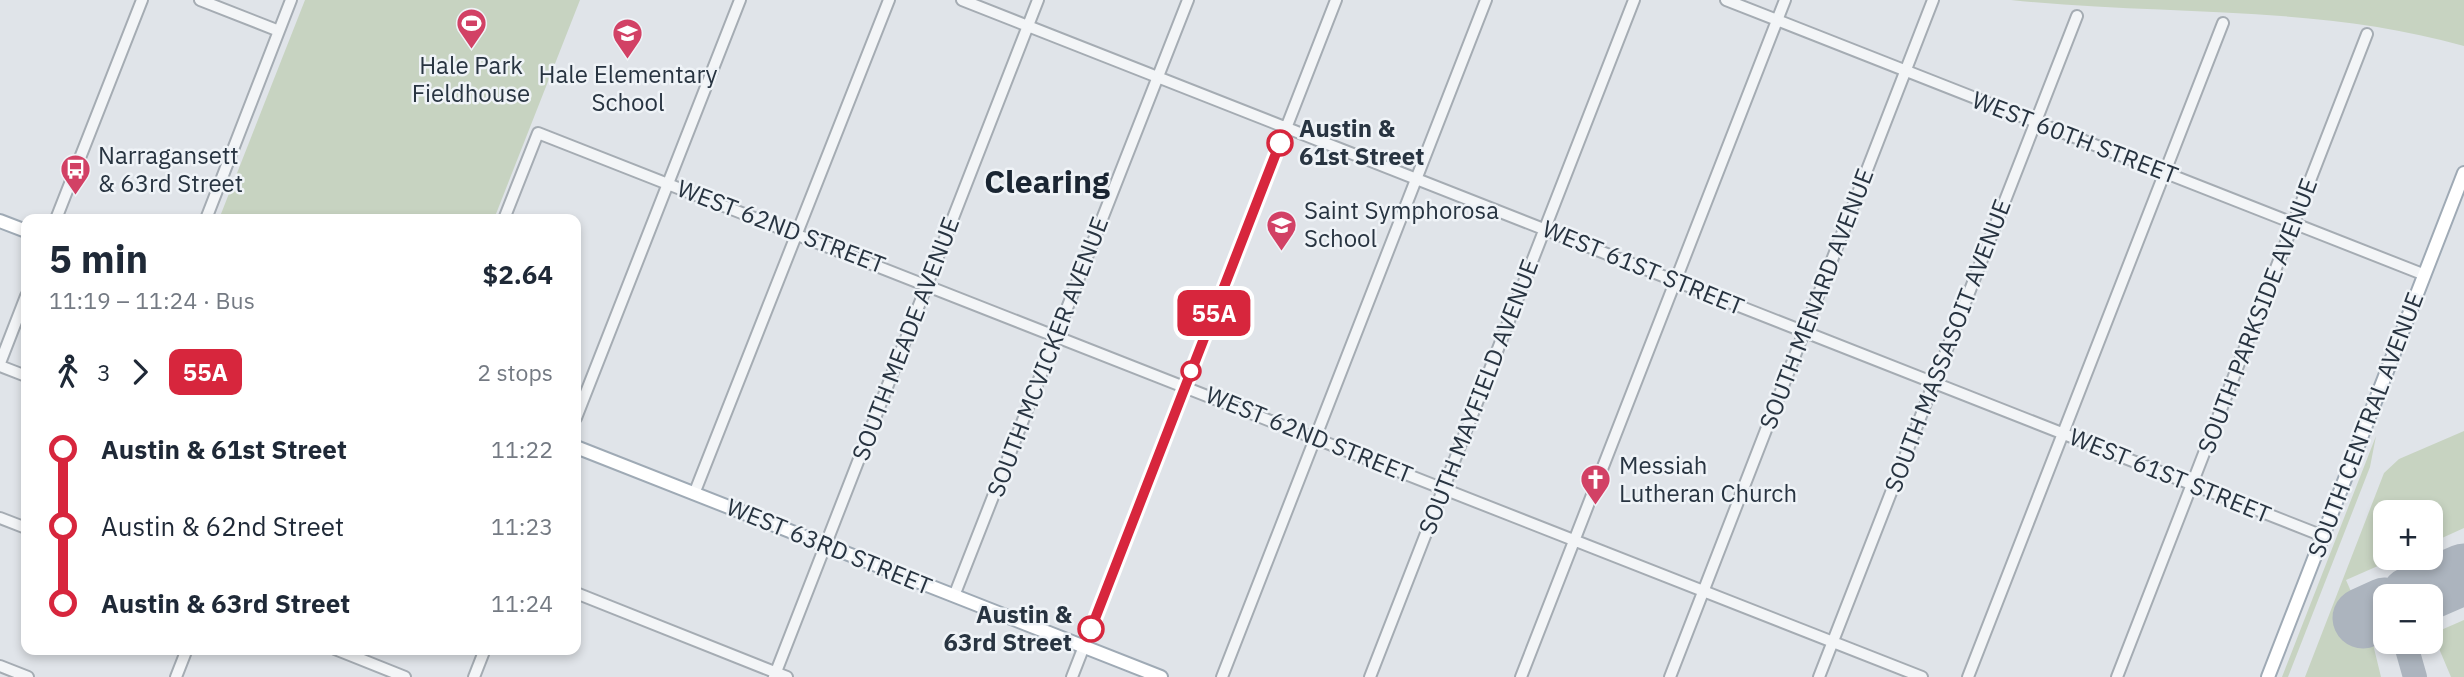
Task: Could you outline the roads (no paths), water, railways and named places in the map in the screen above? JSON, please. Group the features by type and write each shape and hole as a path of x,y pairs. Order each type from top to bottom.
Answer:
{"main road":[{"name":"SOUTH CENTRAL AVENUE","path":"2268,677 2464,173"},
{"path":"0,221 21,229"},
{"name":"WEST 63RD STREET","path":"581,449 1161,677"}],"street":[{"path":"58,214 142,0"},
{"path":"200,0 279,31"},
{"path":"208,214 291,0"},
{"path":"581,405 740,0"},
{"path":"694,494 889,0"},
{"name":"WEST 61ST STREET","path":"962,0 2323,536"},
{"name":"SOUTH MEADE AVENUE","path":"774,675 1038,0"},
{"name":"SOUTH MCVICKER AVENUE","path":"954,596 1188,0"},
{"path":"1072,677 1336,0"},
{"path":"1223,677 1486,0"},
{"name":"SOUTH MAYFIELD AVENUE","path":"1370,677 1634,0"},
{"name":"WEST 60TH STREET","path":"1726,0 2425,275"},
{"path":"1521,677 1785,0"},
{"name":"SOUTH MENARD AVENUE","path":"1670,677 1933,0"},
{"name":"SOUTH MASSASOIT AVENUE","path":"1819,677 2077,16"},
{"path":"1968,677 2223,23"},
{"name":"SOUTH PARKSIDE AVENUE","path":"2117,677 2367,34"},
{"name":"WEST 62ND STREET","path":"506,214 538,133 1922,677"},
{"path":"21,309 0,365 21,374"},
{"path":"0,518 21,526"},
{"path":"581,595 774,675 787,677"},
{"path":"176,677 185,655"},
{"path":"350,655 405,677"},
{"path":"474,677 483,655"},
{"path":"0,666 28,677"}],"place":[{"name":"Hale Park Fieldhouse","path":"471,51"},
{"name":"Hale Elementary School","path":"628,60"},
{"name":"Austin & 61st Street","path":"1280,143"},
{"name":"Narragansett & 63rd Street","path":"75,197"},
{"name":"Saint Symphorosa School","path":"1281,252"},
{"name":"Messiah Lutheran Church","path":"1596,507"},
{"name":"Austin & 63rd Street","path":"1091,629"}],"district":[{"name":"Clearing","path":"1047,182"}]}
